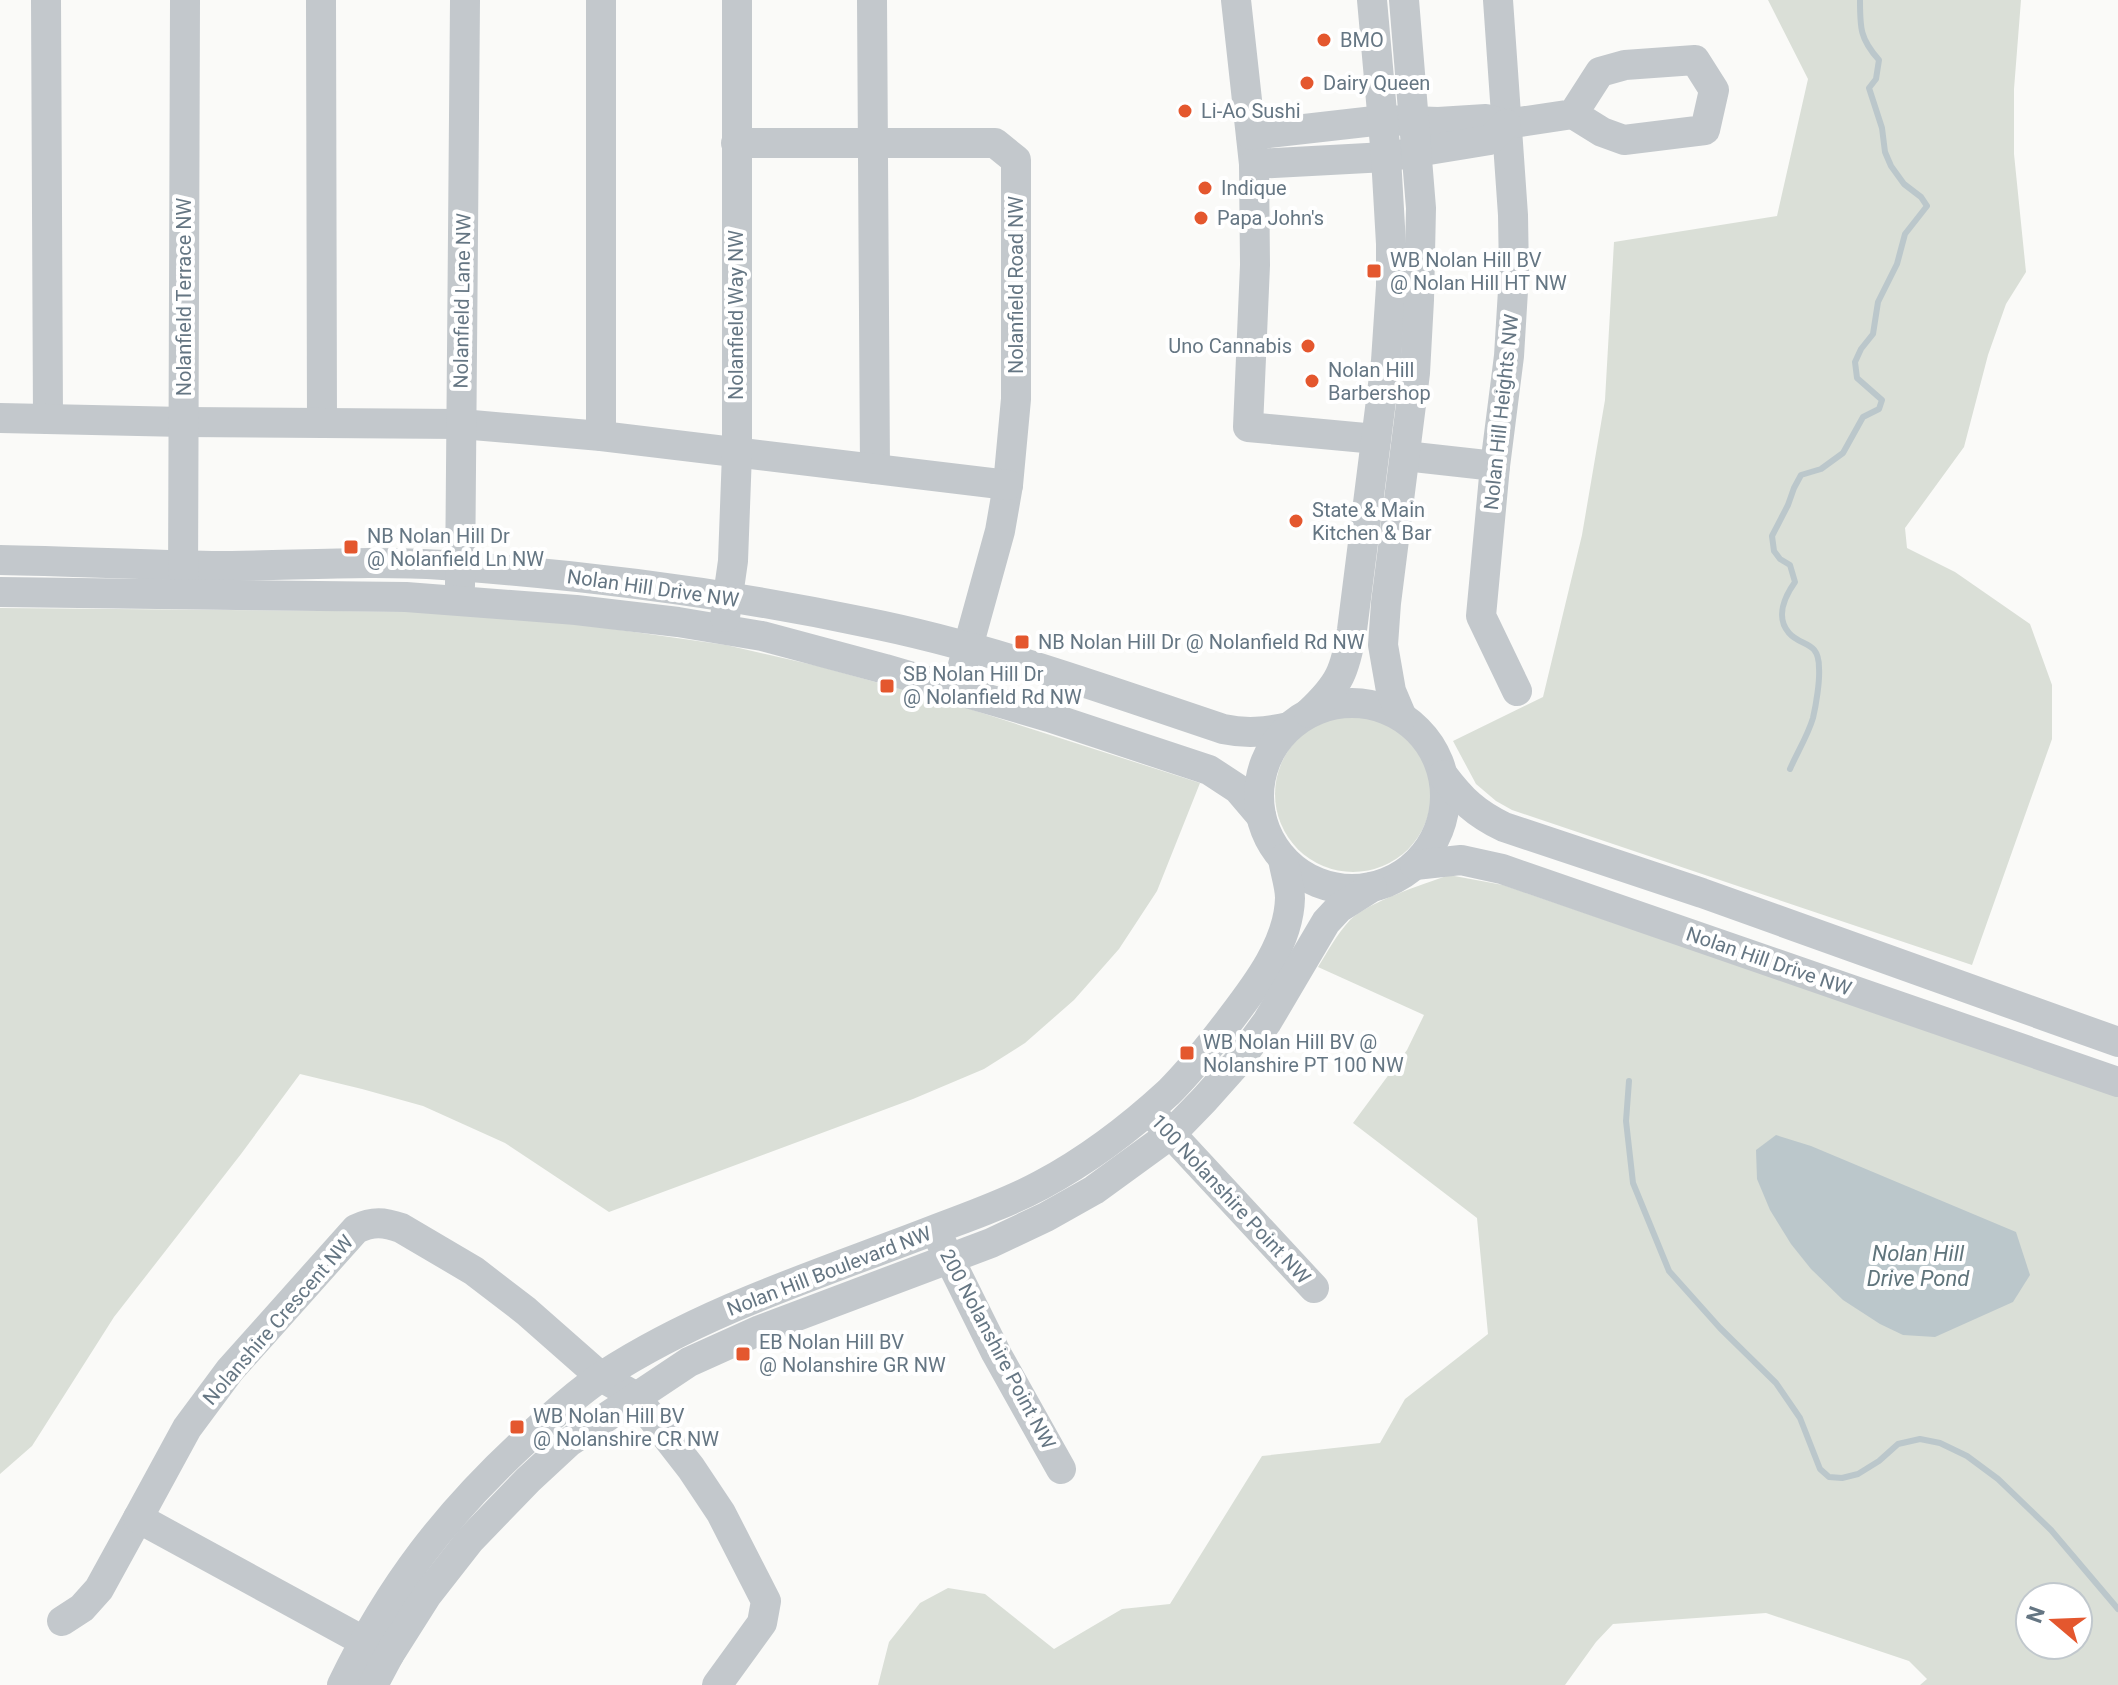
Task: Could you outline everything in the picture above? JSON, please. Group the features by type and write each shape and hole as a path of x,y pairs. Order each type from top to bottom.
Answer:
{"street":[{"path":"46,0 48,419"},
{"name":"Nolanfield Terrace NW","path":"183,580 185,0"},
{"path":"321,0 322,423"},
{"name":"Nolanfield Lane NW","path":"459,601 465,0"},
{"path":"601,0 601,436"},
{"name":"Nolanfield Way NW","path":"723,630 733,561 737,453 737,0"},
{"path":"872,0 875,469"},
{"path":"1236,0 1252,150 1255,265 1248,427 1376,439"},
{"path":"1299,720 1332,704 1356,702 1380,706 1402,717 1421,732 1435,752 1443,775 1445,799 1441,824 1431,846 1415,865 1395,879 1372,887 1348,890 1324,885 1302,875 1283,859 1269,839 1261,816 1259,792 1263,768 1273,746 1299,720 1328,695 1340,677 1347,656 1386,361 1391,286 1386,157 1372,0"},
{"path":"1402,717 1391,691 1383,645 1415,373 1419,300 1421,208 1404,0"},
{"name":"Nolan Hill Heights NW","path":"1498,0 1513,215 1514,274 1509,356 1481,616 1517,691"},
{"path":"1252,150 1383,120 1438,122 1486,119 1506,124 1573,114"},
{"path":"1252,150 1386,157 1490,140 1506,124"},
{"name":"Nolanfield Road NW","path":"736,143 995,143 1016,160 1016,399 1008,485 1000,531 955,690"},
{"path":"0,418 461,424 601,436 1008,485"},
{"path":"1405,456 1495,466"},
{"name":"Nolan Hill Drive NW","path":"0,560 183,580 576,610 762,636 1049,717 1209,770 1238,789 1261,816"},
{"name":"Nolan Hill Drive NW","path":"0,592 183,580 346,564 460,567 608,580 866,622 1086,683 1223,729 1243,733 1262,732 1299,720"},
{"name":"Nolan Hill Drive NW","path":"1443,775 1471,808 1504,827 1716,898 2118,1042"},
{"name":"Nolan Hill Boulevard NW","path":"618,1386 646,1349 694,1325 1040,1186 1119,1133 1168,1092 1199,1059 1267,966 1283,932 1288,910 1290,895 1283,859"},
{"name":"Nolan Hill Drive NW","path":"1415,865 1461,860 1502,869 2118,1082"},
{"name":"Nolan Hill Boulevard NW","path":"373,1685 377,1648 398,1583 451,1514 552,1416 618,1386 689,1362 760,1330 1005,1236 1082,1196 1171,1134 1237,1063 1267,1022 1326,922 1339,908 1372,887"},
{"name":"100 Nolanshire Point NW","path":"1148,1109 1314,1288"},
{"name":"Nolanshire Crescent NW","path":"62,1621 82,1608 99,1589 187,1428 230,1370 356,1229 372,1222 401,1228 474,1271 526,1311 618,1386 691,1468 721,1513 766,1601 762,1623 717,1685"},
{"name":"200 Nolanshire Point NW","path":"935,1229 996,1353 1061,1469"},
{"path":"138,1518 377,1648"},
{"name":"Nolan Hill Boulevard NW","path":"342,1685 377,1648"}],"shaded area":[{"path":"1768,0 2021,0 2014,89 2014,154 2026,272 2006,304 1988,355 1964,447 1905,528 1907,548 1955,572 2030,624 2052,685 2052,739 1972,965 1512,810 1476,784 1453,741 1543,697 1582,535 1605,400 1614,242 1777,216 1808,79"},
{"path":"0,608 441,612 571,623 726,645 818,666 951,703 1200,783 1157,891 1119,949 1074,1000 1025,1043 984,1069 913,1099 609,1212 505,1143 423,1106 300,1074 114,1317 32,1446 0,1474"},
{"path":"1353,716 1383,722 1408,739 1425,764 1431,794 1425,824 1408,849 1383,866 1353,872 1323,866 1298,849 1281,824 1275,794 1281,764 1298,739 1323,722"},
{"path":"1449,875 1503,885 2118,1095 2118,1685 1920,1685 1927,1679 1909,1661 1766,1613 1613,1624 1565,1685 878,1685 889,1642 920,1603 948,1588 985,1594 1054,1649 1122,1609 1170,1604 1262,1456 1380,1443 1405,1399 1488,1334 1477,1218 1353,1123 1407,1050 1424,1015 1318,967 1350,920 1383,900"}],"water":[{"name":"Nolan Hill Drive Pond","path":"1776,1135 1811,1146 2016,1232 2030,1275 2013,1302 1935,1337 1903,1335 1880,1324 1843,1300 1811,1269 1770,1210 1757,1179 1756,1150"}],"waterway":[{"path":"1790,769 1813,718 1819,668 1813,648 1794,637 1785,627 1783,607 1795,582 1790,565 1774,551 1772,536 1801,475 1821,469 1843,453 1863,417 1879,409 1882,400 1857,378 1855,362 1873,334 1878,302 1897,264 1905,234 1927,206 1904,184 1885,152 1882,128 1869,88 1876,79 1879,60 1862,33 1860,0"},
{"path":"1629,1081 1626,1121 1633,1183 1669,1271 1720,1328 1776,1383 1800,1418 1820,1469 1829,1477 1842,1478 1858,1474 1898,1444 1920,1439 1940,1443 1967,1456 1998,1479 2051,1530 2118,1609"}],"place":[{"name":"BMO","path":"1324,40"},
{"name":"Dairy Queen","path":"1307,83"},
{"name":"Li-Ao Sushi","path":"1185,111"},
{"name":"Indique","path":"1205,188"},
{"name":"Papa John's","path":"1201,218"},
{"name":"WB Nolan Hill BV @ Nolan Hill HT NW","path":"1374,271"},
{"name":"Uno Cannabis","path":"1308,346"},
{"name":"Nolan Hill Barbershop","path":"1312,381"},
{"name":"State & Main Kitchen & Bar","path":"1296,521"},
{"name":"NB Nolan Hill Dr @ Nolanfield Ln NW","path":"351,547"},
{"name":"NB Nolan Hill Dr @ Nolanfield Rd NW","path":"1022,642"},
{"name":"SB Nolan Hill Dr @ Nolanfield Rd NW","path":"887,686"},
{"name":"WB Nolan Hill BV @ Nolanshire PT 100 NW","path":"1187,1053"},
{"name":"EB Nolan Hill BV @ Nolanshire GR NW","path":"743,1354"},
{"name":"WB Nolan Hill BV @ Nolanshire CR NW","path":"517,1427"}]}
